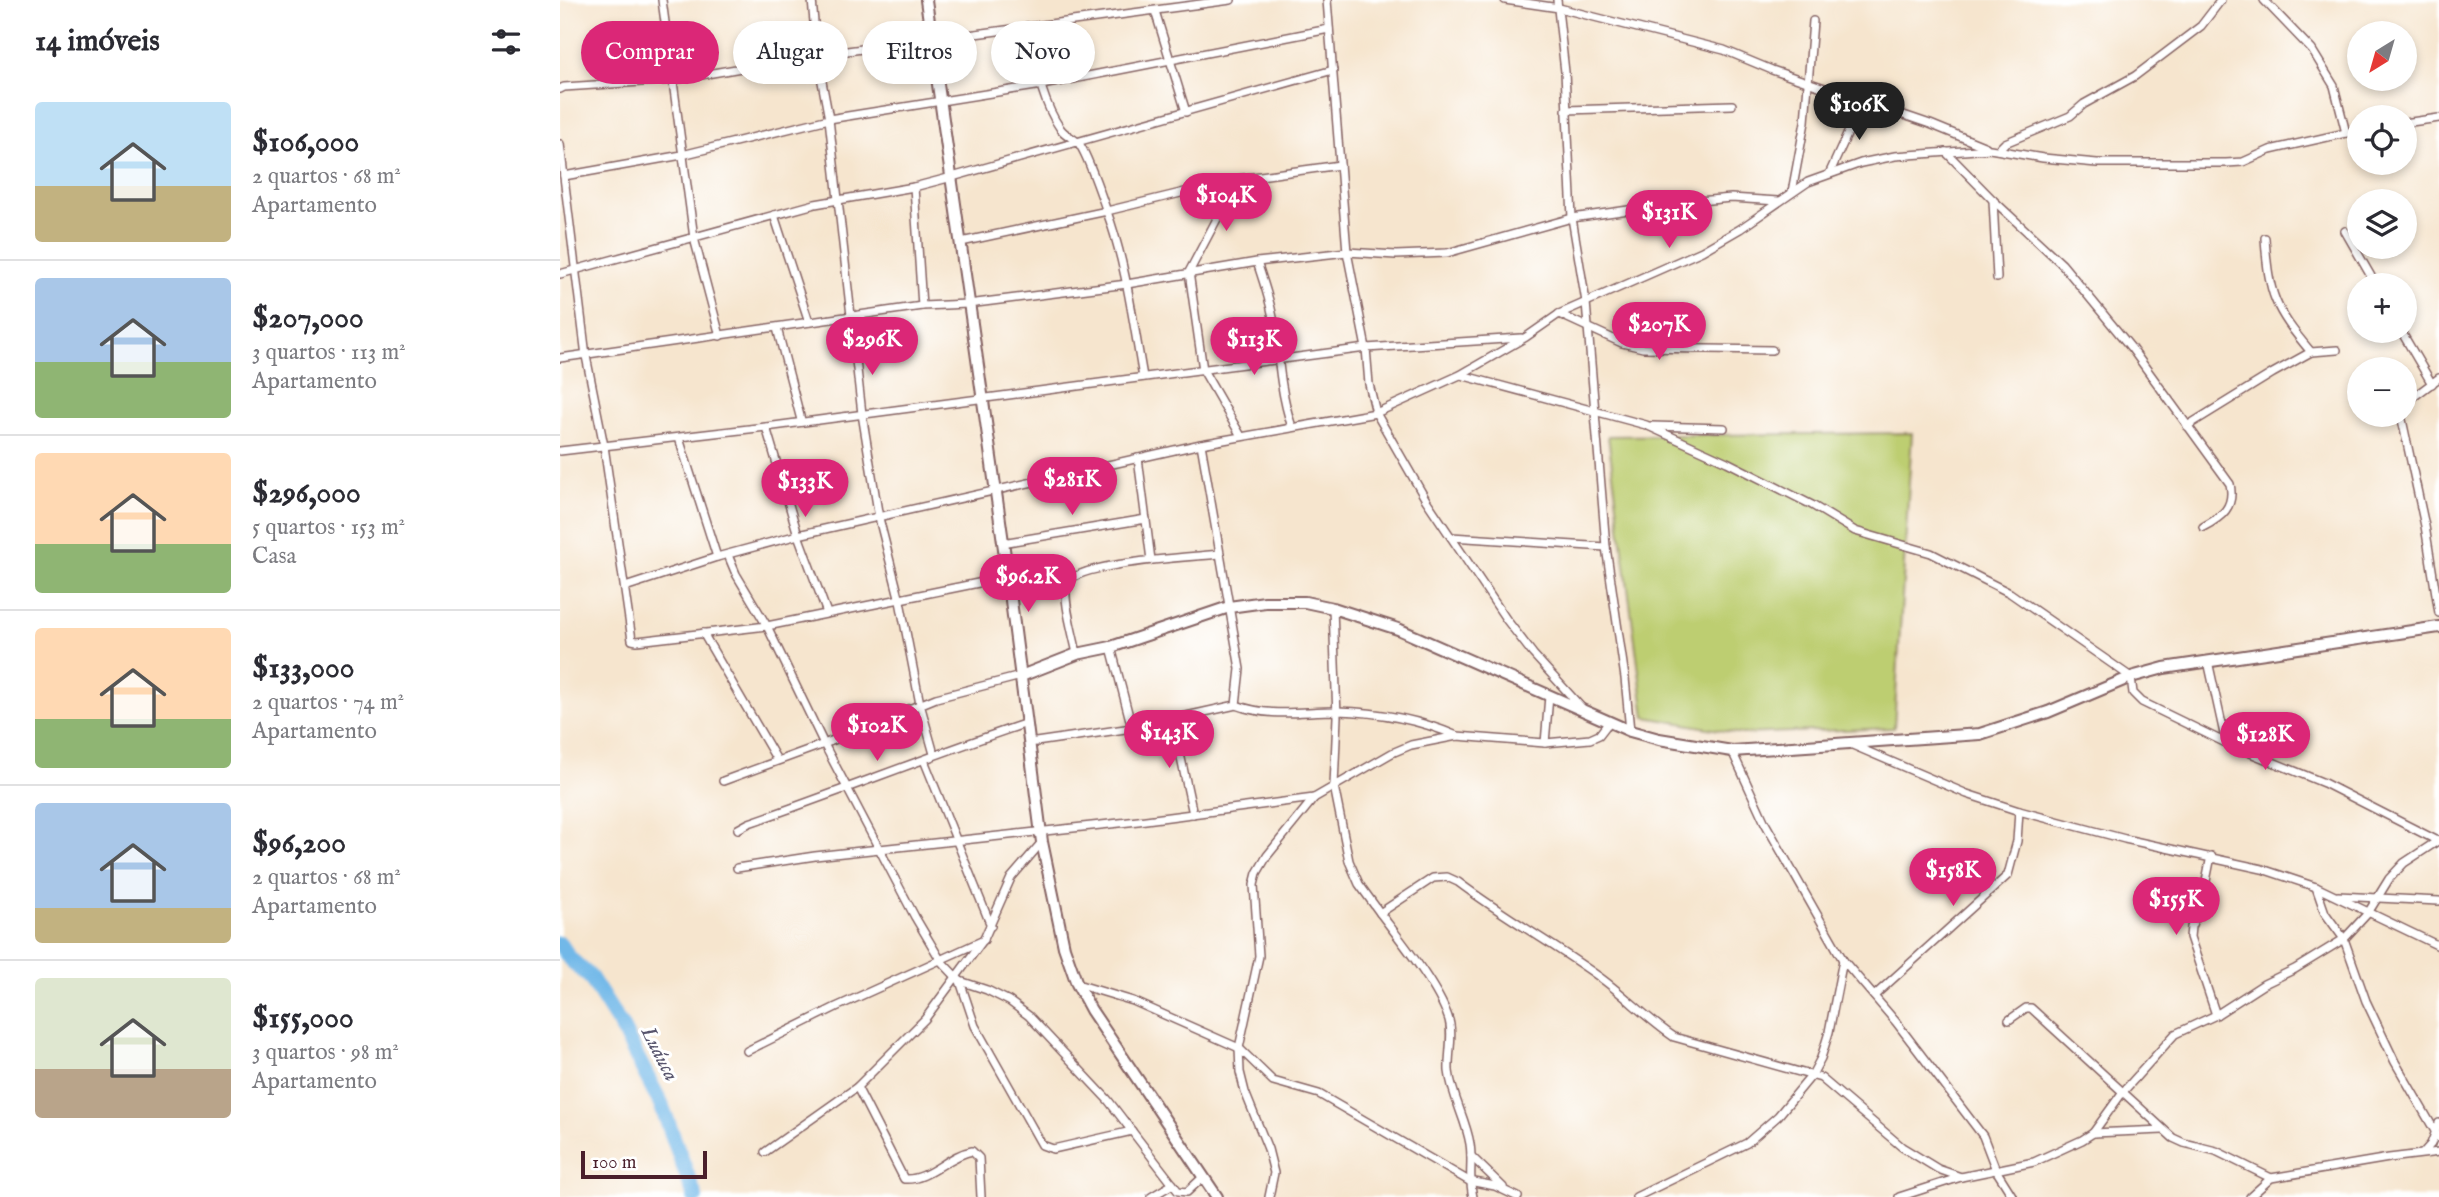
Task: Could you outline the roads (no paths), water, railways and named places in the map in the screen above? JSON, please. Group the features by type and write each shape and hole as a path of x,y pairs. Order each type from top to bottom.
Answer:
{"street":[{"path":"662,0 665,21"},
{"path":"812,0 814,21"},
{"path":"926,0 929,21"},
{"path":"1070,21 1231,0"},
{"path":"1327,0 1347,252 1376,413 1426,500 1507,619 1533,654 1585,711"},
{"path":"1505,0 1558,4 1724,51 1994,149 2043,158 2097,163 2242,162 2270,150 2346,133 2334,86 2312,50 2264,0"},
{"path":"625,587 717,557 798,535 1201,443 1376,413 1460,375 1559,314 1702,251 1740,229 1808,182 1830,172 1895,156 1994,149 2070,116 2084,104 2135,76 2201,26 2221,0"},
{"path":"1558,4 1572,218 1586,302 1606,547 1630,731"},
{"path":"1155,11 1186,111"},
{"path":"1792,192 1805,122 1814,21"},
{"path":"564,176 682,155 829,119 1042,85 1329,29"},
{"path":"560,274 774,215 952,177 1333,70"},
{"path":"560,89 610,84"},
{"path":"673,84 694,238 720,336"},
{"path":"822,84 839,200 862,414 879,518 900,601 920,704 934,754"},
{"path":"938,84 1041,836 1064,947 1077,984 1108,1038 1217,1197"},
{"path":"1042,85 1059,127 1079,143 1107,211 1127,284 1143,377"},
{"path":"1830,172 1863,100"},
{"path":"1566,110 1732,105"},
{"path":"2417,121 2439,118"},
{"path":"560,144 586,356 604,446 633,640 767,626 900,601 1007,577"},
{"path":"1946,152 2062,264 2132,349 2230,484 2228,510 2220,518 2203,527"},
{"path":"961,243 1238,179 1340,165"},
{"path":"1238,179 1189,272 1203,370 1241,436"},
{"path":"914,187 922,306"},
{"path":"560,358 922,306 968,304 1127,284 1256,262 1347,252 1447,253 1572,218 1678,203 1731,198 1779,201"},
{"path":"1993,200 1997,278"},
{"path":"774,215 809,322"},
{"path":"2345,230 2369,273"},
{"path":"2264,238 2267,275 2273,296 2284,320 2311,352"},
{"path":"1256,262 1268,295 1276,334 1277,360 1292,427"},
{"path":"1559,314 1622,343 1643,348 1772,350"},
{"path":"777,328 801,420"},
{"path":"560,451 766,427 801,420 1366,348 1525,337"},
{"path":"2409,343 2432,384"},
{"path":"2188,426 2311,352 2337,350"},
{"path":"1460,375 1646,425 1724,428"},
{"path":"2417,395 2439,378"},
{"path":"1646,425 1727,462 1855,531 1931,553 2010,593 2131,677"},
{"path":"766,427 798,535 827,613"},
{"path":"2404,427 2425,526 2439,613"},
{"path":"679,438 717,557"},
{"path":"1201,443 1240,669 1236,705"},
{"path":"1138,458 1151,560"},
{"path":"1002,543 1146,519"},
{"path":"1451,537 1606,547"},
{"path":"1077,654 1067,601 1067,584 1071,578 1114,565 1220,554"},
{"path":"727,555 767,626 824,744 915,917 941,961 959,980 975,1026 1042,1145 1053,1149 1132,1131"},
{"path":"723,781 824,744 920,704 1021,677 1077,654 1111,647 1229,607 1291,601 1333,608 1398,629 1630,731 1659,739 1732,751 1980,734 2037,716 2131,677 2208,661 2439,626"},
{"path":"1333,608 1337,711 1334,786 1349,862 1359,884 1426,977 1449,1018 1450,1075 1458,1110 1467,1130 1471,1156 1469,1181 1473,1197"},
{"path":"703,633 777,760"},
{"path":"1111,647 1132,728"},
{"path":"2208,661 2226,743"},
{"path":"2093,1133 2122,1093 2175,1034 2216,1015 2264,984 2295,969 2344,939 2368,913 2389,879 2404,863 2438,840 2324,783 2226,743 2136,698 2131,677"},
{"path":"1545,743 1549,696"},
{"path":"1029,743 1132,728 1236,705 1271,714 1337,711 1408,718 1457,736"},
{"path":"1172,720 1193,814"},
{"path":"737,868 955,840 1041,836 1314,797 1411,745 1457,736 1545,743 1590,739 1599,734 1609,722"},
{"path":"738,829 749,822 848,789 934,754 1027,723"},
{"path":"1850,744 1967,794 2019,811 2124,839 2262,869 2316,887 2439,946"},
{"path":"1732,751 1765,822 1843,960 1983,1136 1996,1170 2014,1197"},
{"path":"924,760 991,927"},
{"path":"1269,1197 1273,1183 1271,1161 1240,1072 1239,1048 1259,956 1254,885 1257,873 1267,856 1314,797"},
{"path":"1874,996 2008,875 2017,841 2019,811"},
{"path":"765,1152 857,1087 925,1019 959,980 991,927 1011,878 1041,836"},
{"path":"2211,856 2202,901 2191,927 2190,937 2216,1015"},
{"path":"1380,913 1433,878 1447,877 1612,986 1674,1037 1821,1078 1902,1147 1938,1169 1961,1177"},
{"path":"2316,887 2325,913 2344,939 2366,1001 2402,1074 2437,1135"},
{"path":"2334,896 2379,896 2439,901"},
{"path":"747,1051 984,939"},
{"path":"1636,1197 1747,1143 1778,1116 1812,1075 1821,1058 1829,1032 1843,960"},
{"path":"959,980 998,995 1029,1016 1108,1100 1173,1184 1183,1193 1203,1177"},
{"path":"1077,984 1133,1001 1239,1048 1273,1080 1319,1094 1469,1181 1506,1190"},
{"path":"2009,1020 2026,1008 2031,1009 2164,1130 2184,1143 2216,1151 2271,1178"},
{"path":"857,1087 904,1179 925,1173 972,1151 979,1158 981,1197"},
{"path":"2423,1153 2437,1135 2439,1124"},
{"path":"1899,1197 1961,1177 2034,1163 2093,1133 2164,1130"},
{"path":"2250,1197 2271,1178 2439,1152"},
{"path":"1471,1156 1506,1190 1518,1197"},
{"path":"1151,1197 1173,1184"}],"waterway":[{"name":"Luáuca","path":"560,944 570,959 590,977 621,1026 661,1104 695,1197"}]}
